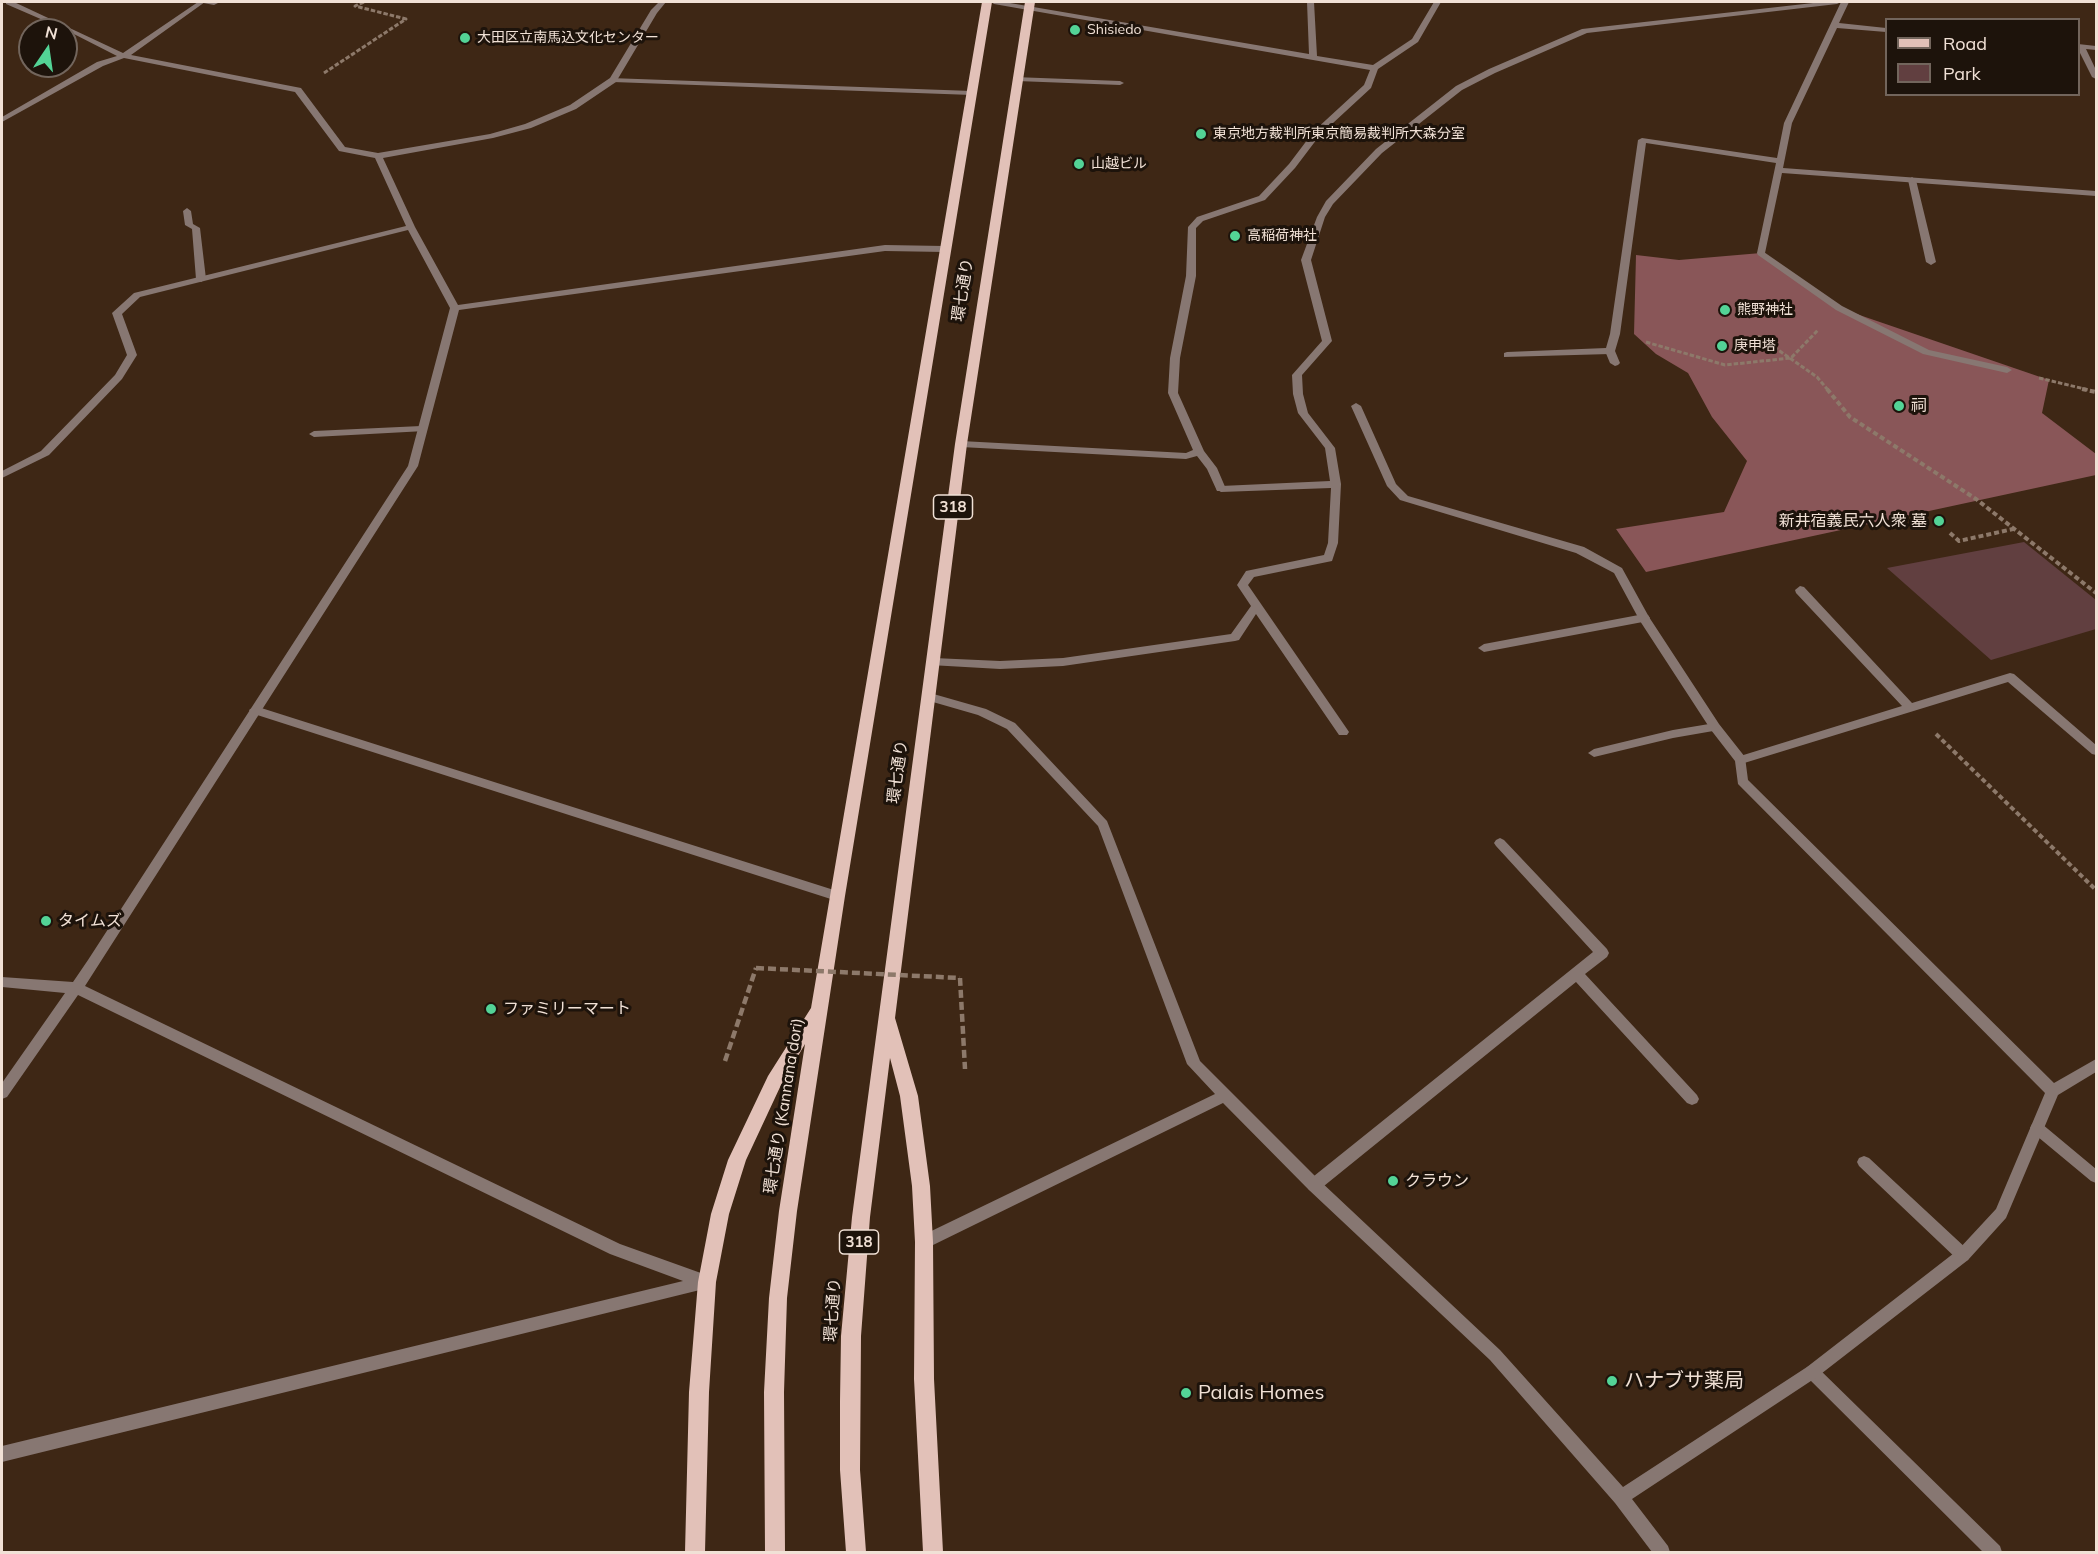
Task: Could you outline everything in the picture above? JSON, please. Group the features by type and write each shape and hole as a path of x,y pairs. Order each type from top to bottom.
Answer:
{"main road":[{"name":"環七通り","path":"819,1006 987,2"},
{"name":"環七通り","path":"856,1552 850,1470 851,1336 861,1217 961,444 1029,5"},
{"path":"694,1552 699,1392 706,1282 720,1214 737,1160 774,1082 819,1006"},
{"name":"環七通り (Kannana dori)","path":"775,1552 774,1392 778,1298 788,1211 819,1006"},
{"path":"888,1015 909,1096 921,1186 924,1242 924,1378 933,1552"}],"street":[{"path":"9,2 124,56 298,90 342,150 378,156 490,136 528,126 573,107 613,80 654,12 663,2"},
{"path":"2,120 100,64 124,56 202,2 214,3"},
{"path":"994,2 1029,5 1374,68"},
{"path":"1311,2 1313,58"},
{"path":"1336,484 1221,489 1212,468 1199,452 1173,393 1175,358 1191,276 1192,227 1200,219 1262,198 1292,166 1317,133 1368,86 1374,68 1415,40 1437,2"},
{"path":"1342,732 1242,585 1250,574 1328,558 1333,543 1336,484 1329,448 1303,413 1298,394 1298,375 1327,341 1306,260 1321,217 1329,203 1379,151 1460,88 1492,71 1586,31 1837,2"},
{"path":"1845,2 1788,123 1761,253 1839,308 1926,352 2007,370"},
{"path":"1833,25 1885,30"},
{"path":"2080,46 2097,48"},
{"path":"2080,46 2097,77"},
{"path":"1017,79 1120,83"},
{"path":"613,80 972,93"},
{"path":"1614,363 1610,351 1615,334 1642,140 1781,161"},
{"path":"2,1093 93,964 413,466 455,308 411,227 378,156"},
{"path":"1779,171 2097,194"},
{"path":"1912,180 1931,262"},
{"path":"187,211 189,225 196,228 201,279"},
{"path":"2,475 45,453 119,377 132,355 117,313 137,295 411,227"},
{"path":"455,308 885,248 945,249"},
{"path":"1507,355 1610,351"},
{"path":"1356,406 1392,486 1404,498 1580,550 1618,571 1644,618 1715,728 1741,760 1742,781 2053,1091"},
{"path":"314,434 421,429"},
{"path":"961,444 1186,456 1199,452"},
{"path":"1800,590 1911,709"},
{"path":"934,662 1000,665 1063,662 1235,637 1257,605"},
{"path":"1484,648 1644,618"},
{"path":"1741,760 2010,677 2097,751"},
{"path":"930,697 982,712 1011,726 1103,824 1194,1064 1314,1185 1495,1355 1621,1497 1659,1552"},
{"path":"255,710 837,896"},
{"path":"1594,753 1673,734 1715,728"},
{"path":"1314,1185 1602,953 1500,843"},
{"path":"1576,973 1692,1099"},
{"path":"2,982 76,988 615,1249 706,1282"},
{"path":"1621,1497 1812,1372 1963,1255 2001,1213 2053,1091 2097,1065"},
{"path":"924,1242 1226,1095"},
{"path":"2037,1128 2097,1177"},
{"path":"1864,1161 1963,1255"},
{"path":"2,1454 706,1282"},
{"path":"1812,1372 1994,1552"}],"path":[{"path":"298,90 406,19 355,6 364,2"},
{"path":"1247,236 1286,238"},
{"path":"1615,334 1725,365 1791,358"},
{"path":"1758,336 1817,377 1850,417 1976,499 2097,593"},
{"path":"2007,370 2097,392"},
{"path":"1950,533 1959,541 2014,529"},
{"path":"1911,709 2097,890"},
{"path":"725,1061 756,968 960,978 965,1069"}],"green space":[{"path":"2024,542 2096,600 2096,629 1991,660 1887,568"}],"shaded area":[{"path":"1761,253 1839,308 2049,380 2042,413 2096,454 2096,475 1646,572 1616,529 1724,512 1747,461 1712,417 1688,373 1656,354 1634,334 1636,255 1679,260"}],"place":[{"name":"Shisiedo","path":"1075,30"},
{"name":"大田区立南馬込文化センター","path":"465,38"},
{"name":"東京地方裁判所東京簡易裁判所大森分室","path":"1201,134"},
{"name":"山越ビル","path":"1079,164"},
{"name":"高稲荷神社","path":"1235,236"},
{"name":"熊野神社","path":"1725,310"},
{"name":"庚申塔","path":"1722,346"},
{"name":"祠","path":"1899,406"},
{"name":"新井宿義民六人衆 墓","path":"1939,521"},
{"name":"タイムズ","path":"46,921"},
{"name":"ファミリーマート","path":"491,1009"},
{"name":"クラウン","path":"1393,1181"},
{"name":"ハナブサ薬局","path":"1612,1381"},
{"name":"Palais Homes","path":"1186,1393"}]}
